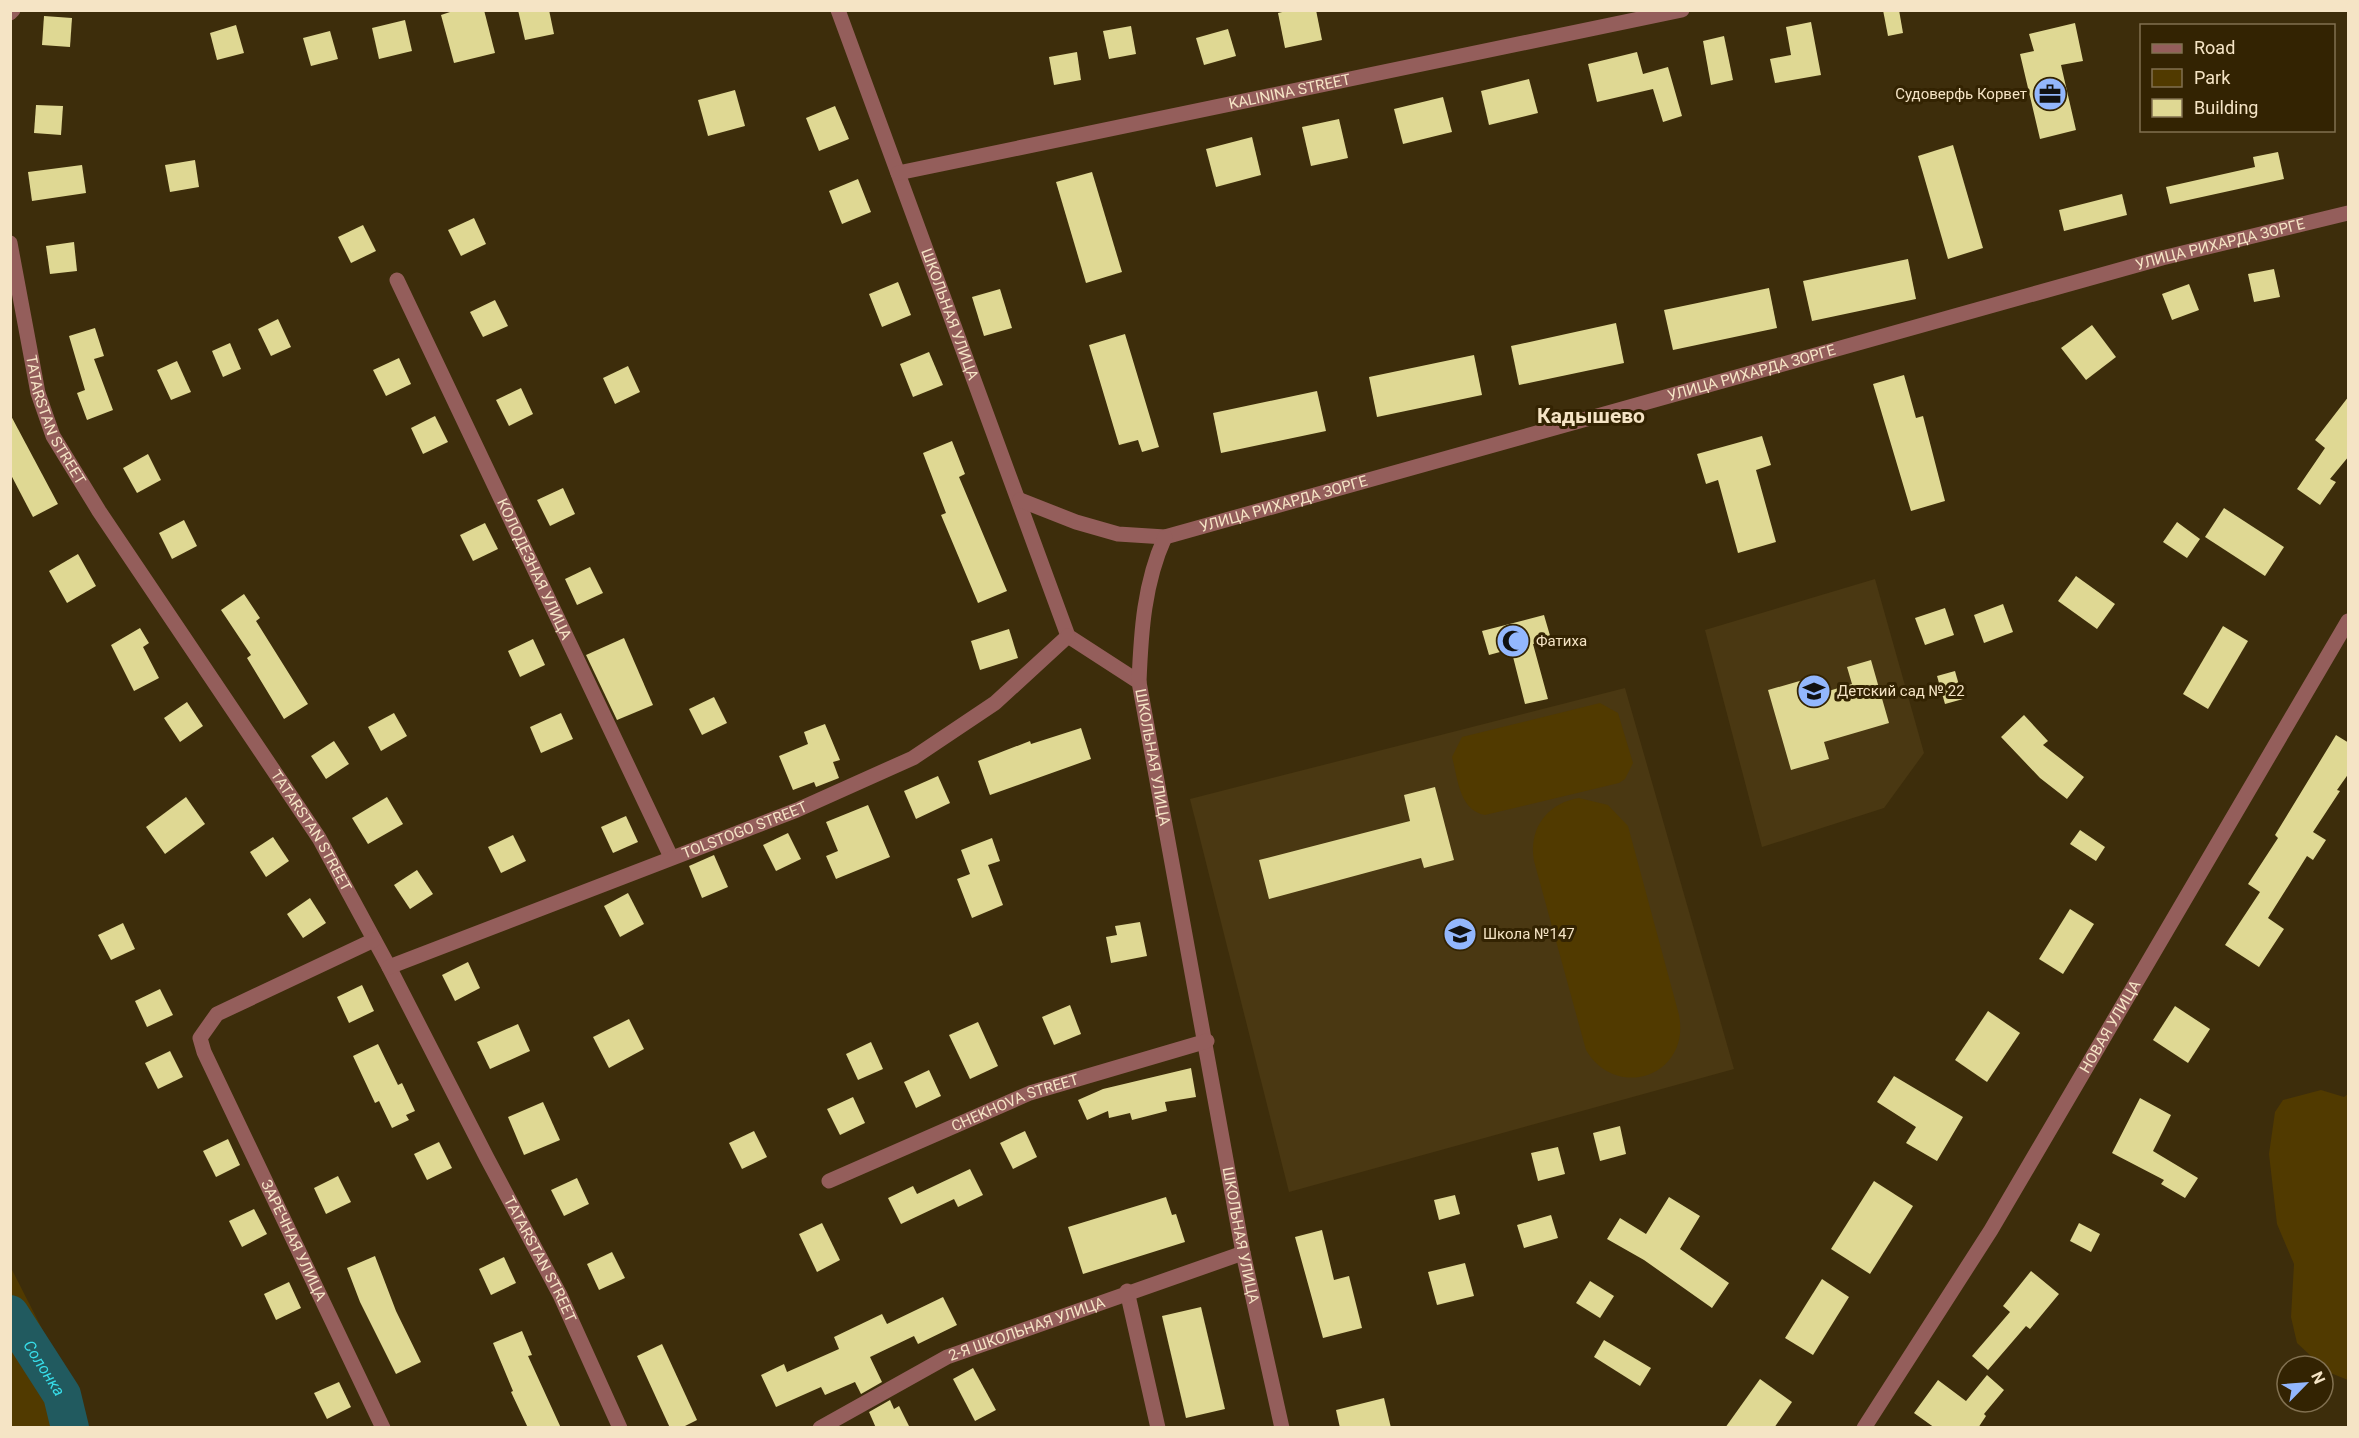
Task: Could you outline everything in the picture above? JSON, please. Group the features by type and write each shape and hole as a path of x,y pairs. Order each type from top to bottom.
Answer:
{"street":[{"name":"ШКОЛЬНАЯ УЛИЦА","path":"838,10 1020,500 1068,636 1139,682 1243,1253 1282,1428"},
{"name":"KALININA STREET","path":"898,173 1682,10"},
{"name":"УЛИЦА РИХАРДА ЗОРГЕ","path":"1020,500 1076,522 1119,534 1165,537 2162,258 2349,213"},
{"name":"TATARSTAN STREET","path":"10,243 38,393 53,436 99,511 319,838 390,967 486,1158 560,1295 620,1428"},
{"name":"КОЛОДЕЗНАЯ УЛИЦА","path":"397,280 671,857"},
{"path":"1139,682 1140,639 1145,599 1154,560 1165,537"},
{"name":"НОВАЯ УЛИЦА","path":"1864,1428 1991,1230 2349,621"},
{"name":"TOLSTOGO STREET","path":"390,967 797,810 913,758 995,703 1068,636"},
{"name":"ЗАРЕЧНАЯ УЛИЦА","path":"374,940 217,1014 200,1038 204,1052 383,1428"},
{"name":"CHEKHOVA STREET","path":"829,1181 1030,1093 1206,1041"},
{"name":"2-Я ШКОЛЬНАЯ УЛИЦА","path":"820,1428 947,1357 1127,1291 1243,1253"},
{"path":"1127,1291 1158,1428"}],"shaded area":[{"name":"Детский сад № 22","path":"1875,579 1924,753 1884,808 1762,847 1705,630"},
{"name":"Школа №147","path":"1625,688 1734,1069 1289,1192 1190,799"}],"green space":[{"path":"1600,703 1618,713 1633,763 1625,779 1619,783 1485,815 1470,807 1458,784 1452,757 1462,737"},
{"path":"1579,798 1608,805 1628,826 1679,1015 1680,1036 1674,1053 1663,1066 1649,1074 1632,1078 1615,1075 1599,1066 1586,1050 1534,861 1534,838 1542,819 1558,805"},
{"path":"2321,1090 2344,1097 2348,1094 2348,1380 2335,1375 2335,1354 2309,1354 2297,1343 2291,1317 2294,1264 2277,1224 2269,1154 2275,1112 2283,1100"},
{"path":"10,1266 79,1401 85,1427 11,1427"}],"building":[{"path":"456,10 484,10 495,53 454,63 441,15"},
{"path":"518,10 549,10 554,34 525,40"},
{"path":"1291,10 1316,10 1322,40 1285,48 1278,13"},
{"path":"1883,10 1899,10 1903,33 1888,36"},
{"path":"44,16 72,18 70,47 42,45"},
{"path":"405,20 412,51 379,59 372,28"},
{"path":"1811,22 1821,75 1775,83 1770,59 1791,55 1786,27"},
{"path":"2075,23 2083,61 2061,65 2076,130 2040,139 2020,54 2034,51 2029,34"},
{"path":"236,25 244,53 217,60 210,33"},
{"path":"1131,26 1136,54 1109,59 1103,31"},
{"path":"1228,29 1236,56 1204,65 1196,38"},
{"path":"330,31 338,59 311,66 303,38"},
{"path":"1724,36 1733,80 1711,85 1703,41"},
{"path":"1077,52 1081,80 1054,85 1049,57"},
{"path":"1637,52 1643,74 1668,67 1682,116 1663,122 1653,89 1597,102 1588,64"},
{"path":"1529,79 1538,113 1489,125 1481,91"},
{"path":"735,90 745,126 708,136 698,100"},
{"path":"1443,97 1452,132 1403,144 1394,109"},
{"path":"36,105 63,106 61,135 34,133"},
{"path":"835,106 849,139 819,151 806,118"},
{"path":"1339,119 1348,158 1311,166 1302,127"},
{"path":"1252,137 1261,175 1216,187 1206,149"},
{"path":"1953,145 1983,248 1948,259 1918,156"},
{"path":"2278,152 2284,179 2170,204 2166,187 2255,167 2253,157"},
{"path":"195,160 199,187 170,192 165,165"},
{"path":"82,165 86,193 32,201 28,172"},
{"path":"1092,172 1122,272 1086,283 1056,182"},
{"path":"858,179 871,212 842,224 829,191"},
{"path":"2122,194 2127,215 2064,231 2059,210"},
{"path":"474,218 486,244 461,256 448,230"},
{"path":"363,225 376,251 351,263 338,237"},
{"path":"74,242 77,271 50,274 46,246"},
{"path":"1908,259 1916,299 1812,321 1803,281"},
{"path":"2274,269 2280,297 2254,302 2248,274"},
{"path":"898,282 911,315 882,327 869,294"},
{"path":"2189,284 2199,310 2172,320 2162,294"},
{"path":"1769,288 1777,328 1673,350 1664,310"},
{"path":"1000,289 1012,328 984,336 972,297"},
{"path":"495,300 508,326 483,337 470,312"},
{"path":"278,319 291,347 271,356 258,329"},
{"path":"1616,323 1624,363 1519,385 1511,346"},
{"path":"2092,325 2116,357 2086,380 2061,348"},
{"path":"95,328 104,356 94,359 113,410 87,420 77,393 85,390 69,336"},
{"path":"1125,334 1159,447 1142,452 1138,440 1119,445 1089,345"},
{"path":"230,343 241,369 223,377 212,351"},
{"path":"929,352 943,385 913,397 900,364"},
{"path":"1474,355 1482,395 1377,417 1369,377"},
{"path":"399,358 411,384 386,396 373,370"},
{"path":"177,361 191,392 171,400 157,370"},
{"path":"628,366 640,392 615,404 603,378"},
{"path":"1904,375 1916,418 1923,416 1945,501 1911,511 1873,384"},
{"path":"521,388 533,414 509,426 496,400"},
{"path":"1317,391 1326,431 1221,453 1213,413"},
{"path":"2349,396 2349,456 2330,479 2336,482 2320,505 2297,489 2325,448 2315,440"},
{"path":"10,414 58,504 33,517 10,473"},
{"path":"435,416 448,442 423,454 411,428"},
{"path":"1762,436 1771,465 1756,470 1776,542 1738,553 1718,480 1706,484 1697,454"},
{"path":"952,441 965,474 959,477 1007,591 978,603 941,515 946,513 923,453"},
{"path":"148,454 161,480 137,493 123,468"},
{"path":"563,488 575,514 550,526 537,500"},
{"path":"2224,508 2284,547 2265,576 2205,537"},
{"path":"184,520 197,546 172,559 159,533"},
{"path":"2177,522 2200,539 2187,558 2163,542"},
{"path":"485,523 498,549 473,561 460,535"},
{"path":"78,554 96,586 67,603 49,571"},
{"path":"590,567 603,593 577,605 565,579"},
{"path":"2076,576 2115,604 2097,629 2058,601"},
{"path":"244,594 260,618 256,621 308,704 284,719 247,658 251,655 221,610"},
{"path":"2003,604 2013,632 1984,643 1974,615"},
{"path":"1945,608 1954,635 1925,645 1915,618"},
{"name":"Фатиха","path":"1544,615 1551,639 1533,644 1548,699 1525,704 1511,649 1489,655 1482,631"},
{"path":"2223,626 2248,641 2208,709 2183,694"},
{"path":"140,628 149,643 143,647 159,678 134,691 111,645"},
{"path":"1009,629 1018,658 980,670 971,641"},
{"path":"624,638 653,705 617,720 586,655"},
{"path":"533,639 545,665 520,677 508,651"},
{"path":"1871,660 1889,723 1824,742 1829,759 1791,770 1768,690 1810,678 1815,695 1852,684 1847,667"},
{"path":"1955,671 1963,699 1945,704 1937,676"},
{"path":"714,697 727,723 702,735 689,709"},
{"path":"187,702 203,726 180,742 164,718"},
{"path":"394,713 407,736 381,751 368,727"},
{"path":"561,713 573,739 541,753 530,727"},
{"path":"2024,715 2048,741 2043,745 2084,777 2067,799 2040,778 2001,737"},
{"path":"825,724 840,760 833,762 839,778 816,787 814,782 793,790 779,756 808,744 804,732"},
{"path":"1081,728 1091,759 990,795 978,761 1030,741 1031,744"},
{"path":"2336,735 2349,743 2349,773 2313,832 2326,840 2313,860 2307,856 2268,918 2284,929 2259,967 2225,945 2260,892 2248,884 2278,838 2275,835"},
{"path":"334,741 349,764 326,779 311,756"},
{"path":"938,776 950,803 916,819 904,791"},
{"path":"1435,787 1454,860 1424,868 1421,858 1269,899 1259,860 1410,821 1404,795"},
{"path":"186,797 205,824 165,854 146,827"},
{"path":"387,797 403,824 368,844 352,818"},
{"path":"868,805 890,857 836,879 826,856 838,851 826,822"},
{"path":"626,816 638,842 613,853 601,827"},
{"path":"2080,830 2105,847 2096,861 2070,844"},
{"path":"788,833 801,859 776,871 763,845"},
{"path":"513,835 526,861 501,873 488,847"},
{"path":"273,837 289,861 266,877 250,852"},
{"path":"992,838 1000,861 988,865 1003,905 972,918 957,879 970,874 961,850"},
{"path":"714,855 728,887 702,898 689,866"},
{"path":"417,870 433,894 410,909 394,885"},
{"path":"628,893 644,924 620,937 604,906"},
{"path":"310,898 326,923 303,938 287,914"},
{"path":"2070,909 2094,924 2063,974 2039,959"},
{"path":"1140,922 1147,956 1111,963 1106,937 1117,935 1115,926"},
{"path":"123,923 135,949 111,960 98,935"},
{"path":"468,962 480,988 455,1001 442,975"},
{"path":"362,985 374,1011 349,1023 337,997"},
{"path":"160,989 173,1015 147,1027 135,1001"},
{"path":"1070,1005 1081,1034 1054,1045 1042,1017"},
{"path":"2175,1006 2210,1029 2188,1063 2153,1040"},
{"path":"1988,1011 2020,1033 1987,1082 1955,1060"},
{"path":"629,1019 644,1049 609,1068 593,1037"},
{"path":"978,1022 998,1066 970,1079 949,1035"},
{"path":"518,1024 530,1051 490,1069 477,1042"},
{"path":"871,1042 883,1069 858,1080 846,1054"},
{"path":"378,1044 398,1085 402,1083 415,1111 406,1115 409,1120 392,1128 379,1101 375,1103 353,1056"},
{"path":"170,1051 183,1077 158,1089 145,1063"},
{"path":"1191,1068 1196,1097 1165,1102 1167,1111 1132,1120 1130,1113 1109,1118 1108,1111 1087,1120 1078,1100 1103,1089"},
{"path":"929,1070 941,1096 916,1108 904,1082"},
{"path":"1894,1076 1963,1117 1937,1161 1906,1143 1916,1127 1877,1102"},
{"path":"853,1097 865,1123 840,1135 827,1109"},
{"path":"2140,1098 2171,1115 2153,1151 2198,1178 2185,1198 2161,1184 2164,1180 2112,1153"},
{"path":"543,1102 560,1140 524,1155 508,1117"},
{"path":"1620,1126 1626,1154 1600,1161 1593,1133"},
{"path":"754,1131 767,1157 742,1169 729,1143"},
{"path":"1025,1131 1037,1157 1013,1169 1000,1143"},
{"path":"228,1139 240,1165 216,1177 203,1151"},
{"path":"439,1142 452,1168 427,1180 414,1154"},
{"path":"1558,1147 1565,1174 1538,1181 1531,1153"},
{"path":"970,1169 983,1195 958,1207 954,1199 901,1224 888,1198 913,1186 917,1194"},
{"path":"338,1176 351,1202 326,1214 314,1188"},
{"path":"577,1178 589,1204 564,1216 551,1190"},
{"path":"1874,1181 1913,1206 1870,1274 1831,1249"},
{"path":"1455,1195 1460,1214 1439,1220 1434,1200"},
{"path":"1166,1197 1172,1215 1176,1214 1185,1242 1083,1274 1068,1227"},
{"path":"1669,1197 1700,1216 1680,1249 1729,1283 1712,1308 1644,1260 1607,1239 1620,1218 1646,1234"},
{"path":"254,1209 267,1234 242,1247 229,1221"},
{"path":"1551,1215 1558,1238 1524,1248 1517,1225"},
{"path":"822,1223 840,1260 817,1272 799,1234"},
{"path":"2079,1223 2100,1234 2091,1252 2070,1241"},
{"path":"1322,1230 1334,1280 1349,1276 1362,1328 1323,1338 1295,1237"},
{"path":"612,1252 625,1278 599,1290 587,1264"},
{"path":"375,1256 396,1311 421,1362 396,1374 360,1302 347,1268"},
{"path":"504,1257 516,1283 491,1295 479,1269"},
{"path":"1465,1263 1474,1296 1437,1305 1428,1272"},
{"path":"2031,1271 2059,1294 2030,1329 2026,1326 1988,1370 1972,1356 2010,1312 2003,1306"},
{"path":"1822,1279 1849,1297 1813,1355 1785,1338"},
{"path":"1590,1281 1614,1296 1600,1318 1576,1303"},
{"path":"289,1282 301,1308 276,1320 264,1294"},
{"path":"943,1297 957,1325 918,1344 914,1336 870,1357 882,1382 861,1394 855,1382 825,1395 821,1387 776,1407 761,1375 784,1364 787,1372 839,1349 834,1337 882,1314 887,1324"},
{"path":"1201,1307 1225,1409 1186,1418 1162,1316"},
{"path":"522,1331 532,1355 528,1356 561,1428 528,1428 511,1392 513,1391 493,1343"},
{"path":"1604,1340 1651,1368 1640,1386 1594,1357"},
{"path":"662,1344 697,1420 681,1428 670,1428 637,1356"},
{"path":"973,1368 996,1410 975,1421 953,1379"},
{"path":"1987,1375 2004,1390 1984,1414 1986,1416 1978,1428 1935,1428 1914,1413 1938,1380 1966,1401"},
{"path":"1760,1379 1792,1402 1774,1428 1725,1428"},
{"path":"339,1382 351,1407 327,1419 314,1393"},
{"path":"1384,1398 1391,1428 1340,1428 1336,1410"},
{"path":"890,1400 894,1409 899,1406 910,1428 876,1428 869,1412"}],"waterway":[{"name":"Солонка","path":"10,1314 62,1395 70,1428"}],"place":[{"name":"Судоверфь Корвет","path":"2050,94"},
{"name":"Фатиха","path":"1513,641"},
{"name":"Детский сад № 22","path":"1814,691"},
{"name":"Школа №147","path":"1460,934"}],"district":[{"name":"Кадышево","path":"1591,416"}]}
